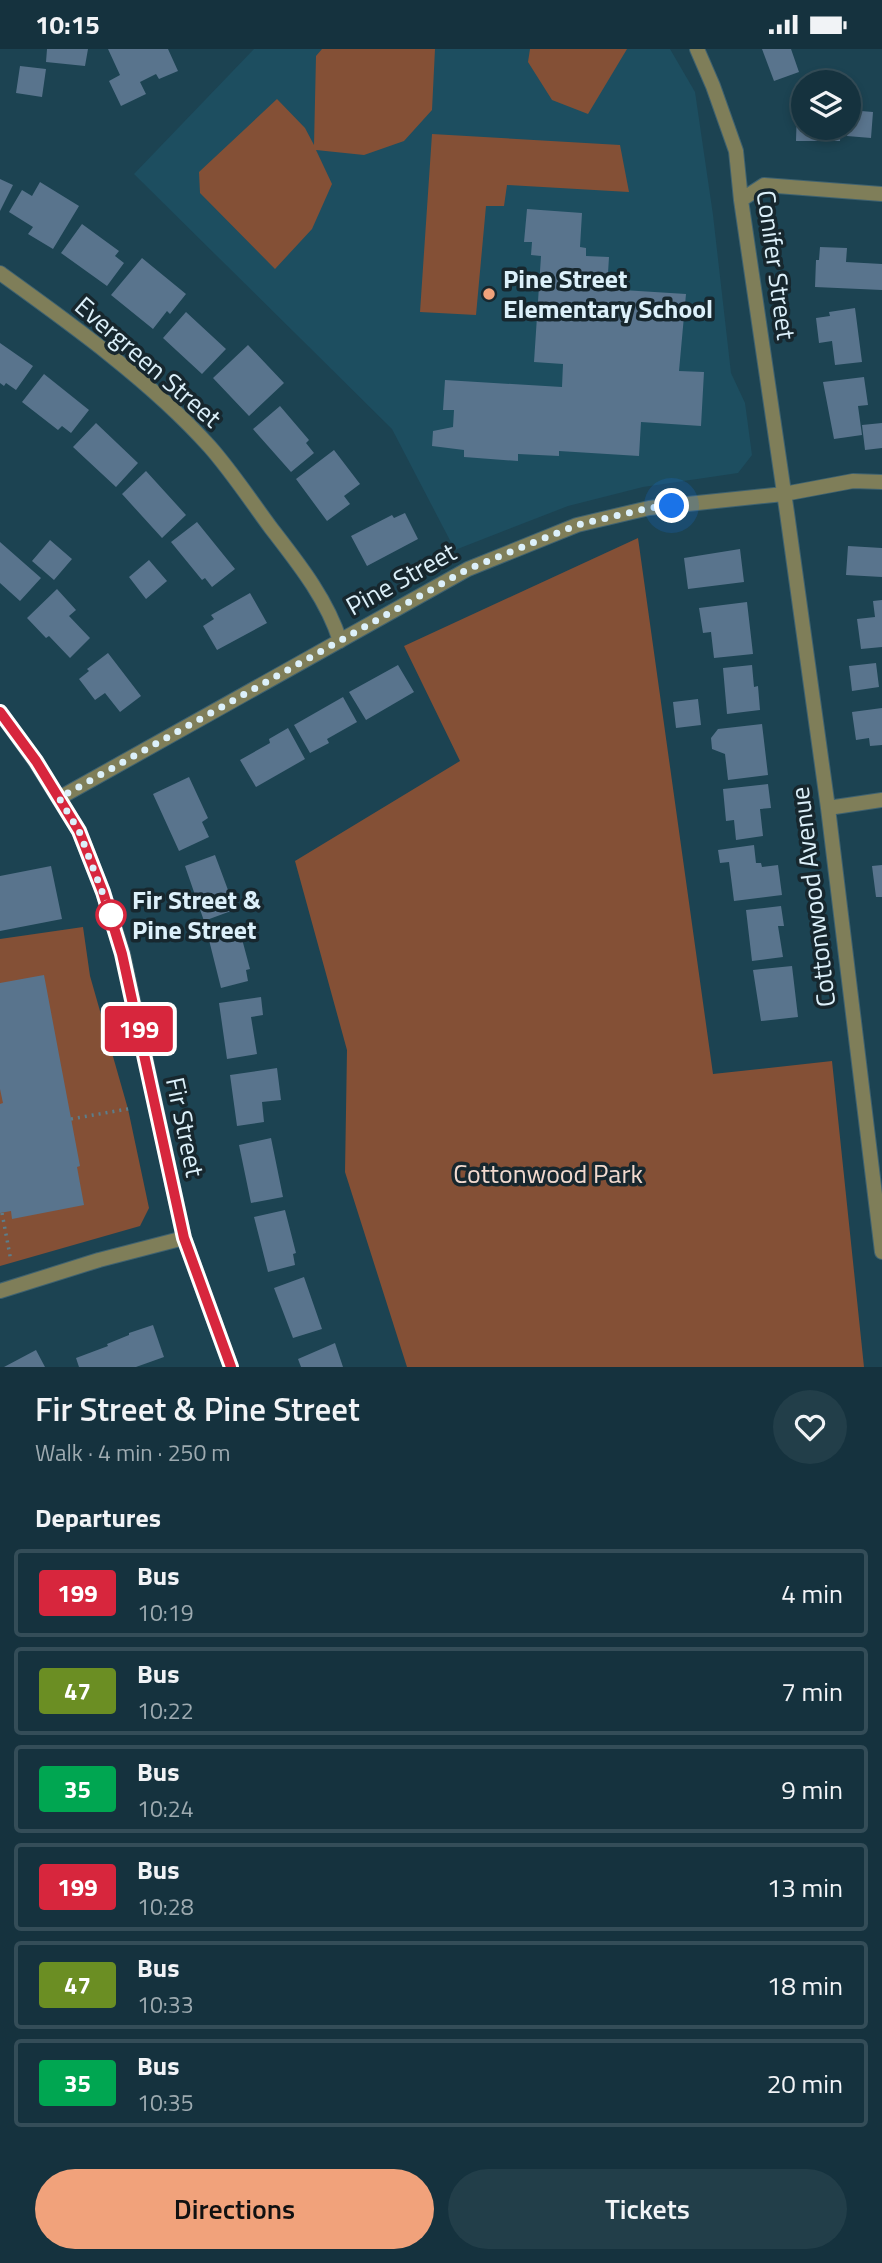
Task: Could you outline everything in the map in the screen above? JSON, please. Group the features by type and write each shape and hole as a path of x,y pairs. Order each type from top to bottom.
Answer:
{"street":[{"name":"Conifer Street","path":"697,49 736,151 784,494"},
{"path":"741,200 764,185 882,194"},
{"name":"Evergreen Street","path":"0,273 79,331 152,391 210,447 305,572 334,621 340,641"},
{"name":"Pine Street","path":"59,798 468,569 577,525 649,508 784,494 853,481 882,482"},
{"name":"Cottonwood Avenue","path":"784,494 828,808 882,1252"},
{"name":"Fir Street","path":"0,712 12,726 79,831 103,892 122,954 184,1238 231,1367"},
{"path":"828,808 882,800"},
{"path":"0,1291 99,1260 184,1238"}],"path":[{"path":"71,1119 133,1108"},
{"path":"2,1213 11,1261"}],"shaded area":[{"name":"Pine Street Elementary School","path":"254,49 670,49 695,92 713,215 731,373 745,403 752,455 738,473 643,487 568,506 455,550 392,429 134,174"}],"green space":[{"path":"322,49 435,49 432,110 404,141 364,155 316,150 332,184 312,229 275,269 200,193 199,172 277,99 305,128 314,145 316,56"},
{"path":"530,49 627,49 588,114 552,100 528,62"},
{"path":"432,134 620,145 629,192 507,185 504,206 486,206 476,315 420,312"},
{"name":"Cottonwood Park","path":"638,538 713,1074 832,1061 864,1367 407,1367 345,1172 347,1050 295,861 460,761 404,646"},
{"path":"83,927 90,976 128,1109 149,1208 140,1226 0,1266 0,939"}],"building":[{"path":"47,49 88,49 85,66 46,62"},
{"path":"108,49 168,49 178,71 159,79 156,74 140,82 146,94 121,106 109,81 120,75"},
{"path":"762,49 791,49 798,70 791,70 791,75 774,81"},
{"path":"20,66 46,69 42,97 16,93"},
{"path":"861,111 873,112 871,138 861,137"},
{"path":"796,140 840,140 840,141"},
{"path":"0,179 13,185 0,211"},
{"path":"40,182 79,206 53,249 28,234 33,227 9,212 22,190 32,196"},
{"path":"527,209 582,213 580,247 586,248 586,256 609,257 607,289 686,294 679,371 704,372 701,426 641,422 639,456 559,451 559,456 518,454 518,461 464,457 464,450 432,446 433,431 453,427 454,410 443,410 445,380 562,387 563,364 534,362 541,256 531,255 532,242 524,242"},
{"path":"82,224 119,251 115,256 124,263 107,286 61,253"},
{"path":"820,247 847,248 846,262 882,264 882,290 815,287 816,260 819,260"},
{"path":"142,258 186,294 170,314 167,311 153,329 111,295"},
{"path":"855,308 862,362 835,365 832,341 819,343 816,318 830,316 829,312"},
{"path":"186,312 226,349 202,374 163,338"},
{"path":"0,343 33,366 16,390 6,383 4,386 0,383"},
{"path":"248,345 284,383 249,416 213,378"},
{"path":"44,374 89,410 71,433 62,426 58,430 22,402"},
{"path":"864,377 868,405 858,406 862,435 834,439 823,382"},
{"path":"280,406 309,440 306,443 314,453 291,472 253,429"},
{"path":"96,423 138,463 116,487 73,447"},
{"path":"882,423 882,448 865,450 862,425"},
{"path":"334,450 360,484 344,496 350,504 327,521 296,479"},
{"path":"146,471 186,515 162,538 122,494"},
{"path":"405,513 418,539 367,566 351,536 392,515 394,518"},
{"path":"197,522 235,569 212,587 205,578 202,580 171,542"},
{"path":"50,540 72,559 54,580 32,561"},
{"path":"0,542 41,578 20,601 0,583"},
{"path":"848,546 882,548 882,577 846,575"},
{"path":"740,549 744,582 688,589 684,558"},
{"path":"149,560 167,581 146,599 129,577"},
{"path":"57,589 76,610 69,616 90,638 70,658 27,618"},
{"path":"250,593 267,623 217,650 203,626 214,619 211,615"},
{"path":"882,600 882,647 861,649 857,619 875,617 873,601"},
{"path":"747,602 753,654 714,658 711,632 703,633 699,608"},
{"path":"108,653 141,696 120,712 105,693 95,700 79,679 89,671 87,669"},
{"path":"876,663 879,687 852,691 849,666"},
{"path":"398,665 414,692 366,720 349,692"},
{"path":"752,665 754,687 758,686 760,710 727,714 723,668"},
{"path":"343,697 357,722 327,739 329,743 310,753 294,725"},
{"path":"698,699 701,725 676,728 673,702"},
{"path":"882,708 882,745 870,746 869,738 856,740 852,712"},
{"path":"762,724 768,775 728,780 725,754 712,749 711,738 718,729"},
{"path":"288,728 305,759 256,787 240,760 270,743 269,739"},
{"path":"189,777 208,818 202,822 209,837 179,851 153,794"},
{"path":"768,784 771,808 760,809 763,836 736,840 734,820 726,821 723,789"},
{"path":"754,845 756,863 761,863 762,867 778,865 782,895 734,901 729,862 720,863 718,850"},
{"path":"215,855 231,898 227,900 231,911 204,921 185,866"},
{"path":"882,865 882,897 876,897 872,866"},
{"path":"51,866 62,919 0,931 0,876"},
{"path":"781,906 784,926 778,926 783,957 752,961 746,910"},
{"path":"238,924 250,969 246,970 248,981 221,988 207,932"},
{"path":"792,966 798,1017 761,1021 753,970"},
{"path":"44,975 80,1166 77,1167 84,1205 12,1219 11,1211 0,1213 0,1104 3,1103 0,1089 0,983"},
{"path":"261,997 263,1015 251,1017 257,1054 227,1059 219,1003"},
{"path":"277,1068 281,1100 262,1102 264,1122 237,1126 230,1075"},
{"path":"271,1138 283,1197 251,1203 239,1145"},
{"path":"285,1210 296,1253 293,1254 295,1265 268,1272 254,1217"},
{"path":"304,1277 322,1329 293,1338 274,1288"},
{"path":"153,1325 164,1357 136,1367 79,1367 76,1358 108,1346 107,1344 129,1333"},
{"path":"335,1343 343,1367 301,1367 298,1359"},
{"path":"36,1350 45,1367 4,1367"}],"bus line":[{"name":"199","path":"0,712 36,761 79,831 103,892 122,954 184,1238 231,1367"}],"place":[{"name":"Pine Street Elementary School","path":"489,294"},
{"name":"Fir Street & Pine Street","path":"111,915"}],"route":[{"path":"111,915 79,831 59,798 468,569 577,525 649,508 672,506"}]}
